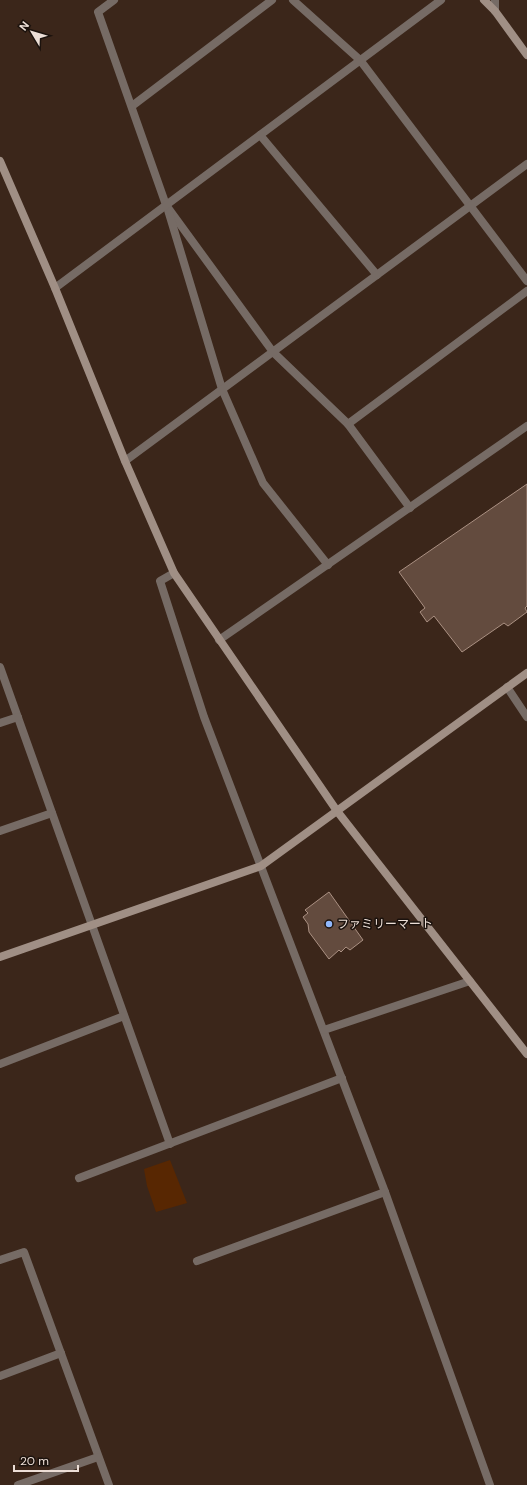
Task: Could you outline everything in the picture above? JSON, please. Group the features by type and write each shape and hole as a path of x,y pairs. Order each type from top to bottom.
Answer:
{"street":[{"path":"114,0 98,12 166,205 222,389 263,483 328,565"},
{"path":"132,106 272,0"},
{"path":"293,0 360,60 527,281"},
{"path":"55,288 441,0"},
{"path":"484,0 496,11 527,55"},
{"path":"495,0 496,11"},
{"path":"260,135 377,274"},
{"path":"0,161 55,288 125,461 174,573 337,811 527,1054"},
{"path":"125,461 527,164"},
{"path":"166,205 273,352 348,424 410,508"},
{"path":"348,424 527,291"},
{"path":"219,640 527,426"},
{"path":"174,573 160,581 204,717 385,1192 490,1485"},
{"path":"0,667 170,1144"},
{"path":"0,957 261,866 527,672"},
{"path":"506,688 527,717"},
{"path":"0,723 18,717"},
{"path":"0,831 52,813"},
{"path":"324,1030 470,981"},
{"path":"0,1064 124,1016"},
{"path":"80,1178 342,1078"},
{"path":"197,1261 385,1192"},
{"path":"0,1260 24,1252 108,1485"},
{"path":"0,1376 60,1353"},
{"path":"18,1485 98,1456"}],"shaded area":[{"path":"170,1160 187,1203 156,1212 147,1186 144,1169"}],"building":[{"path":"527,484 527,606 525,608 527,612 508,626 504,623 462,652 434,616 427,622 420,612 425,608 399,572"},
{"path":"329,892 363,940 350,950 346,947 341,952 339,950 329,959 309,932 308,924 303,917 308,913 305,910"}],"place":[{"name":"ファミリーマート","path":"329,924"}]}
